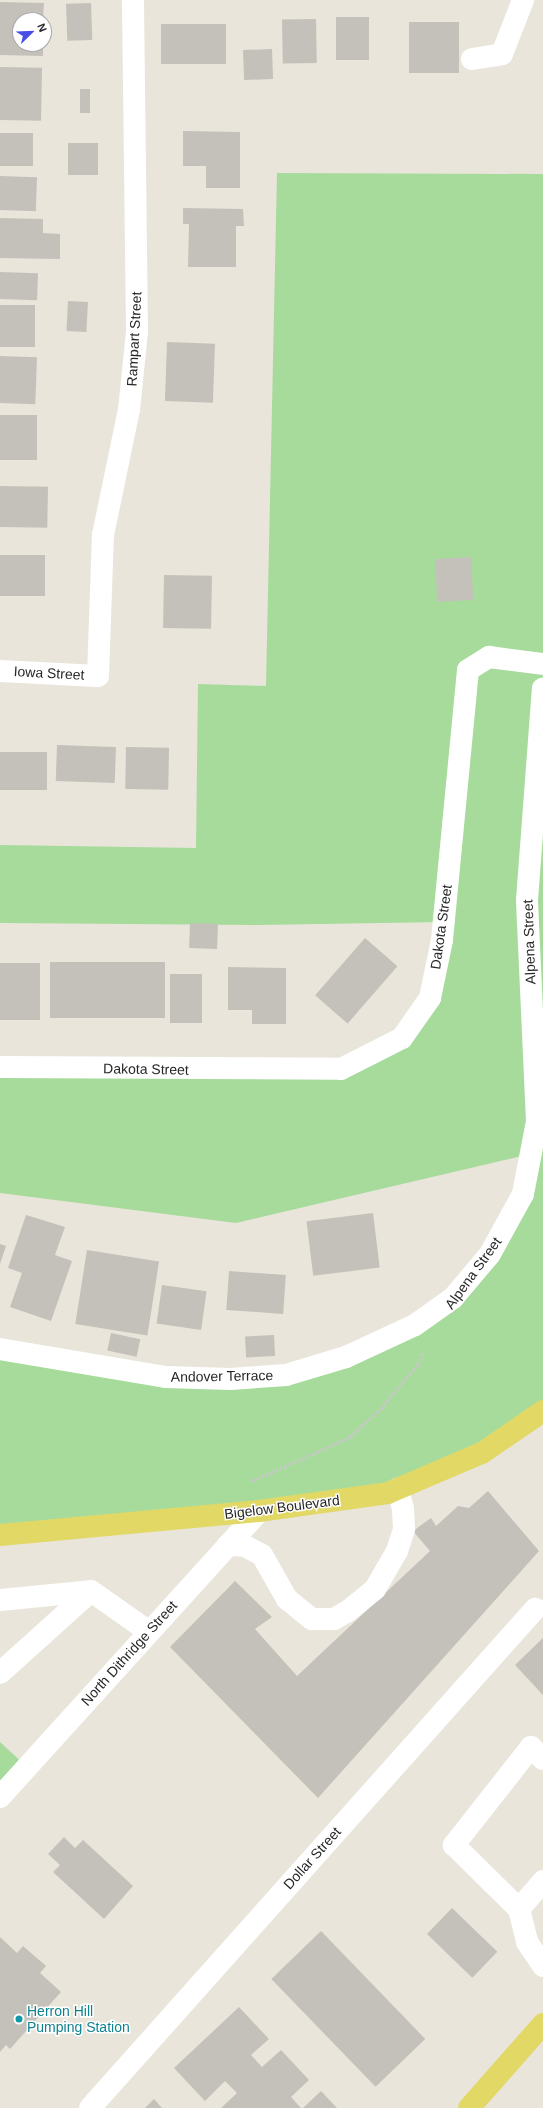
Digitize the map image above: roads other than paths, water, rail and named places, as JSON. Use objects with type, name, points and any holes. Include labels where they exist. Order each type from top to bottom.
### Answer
[{"type":"main road","name":"Bigelow Boulevard","points":[[0,1535],[259,1511],[388,1493],[482,1453],[543,1411]]},
{"type":"main road","points":[[469,2108],[543,2024]]},
{"type":"street","name":"Rampart Street","points":[[98,676],[102,535],[129,410],[137,331],[133,0]]},
{"type":"street","points":[[472,59],[502,54],[523,0]]},
{"type":"street","name":"Dakota Street","points":[[0,1067],[342,1069],[402,1038],[430,998],[442,940],[468,670],[489,657],[543,664]]},
{"type":"street","name":"Iowa Street","points":[[0,671],[98,676]]},
{"type":"street","name":"Alpena Street","points":[[453,1298],[490,1254],[523,1194],[537,1121],[527,900],[543,689]]},
{"type":"street","name":"Andover Terrace","points":[[0,1349],[166,1377],[230,1379],[286,1375],[346,1357],[415,1325],[453,1298]]},
{"type":"street","points":[[228,1545],[245,1546],[262,1555],[287,1599],[312,1619],[334,1619],[348,1612],[375,1589],[394,1558],[404,1529],[403,1509],[398,1489]]},
{"type":"street","name":"North Dithridge Street","points":[[0,1797],[148,1631],[259,1511]]},
{"type":"street","points":[[0,1600],[91,1591],[148,1631]]},
{"type":"street","points":[[0,1673],[91,1591]]},
{"type":"street","name":"Dollar Street","points":[[90,2108],[535,1609]]},
{"type":"street","points":[[543,1759],[531,1747],[454,1845],[519,1909],[527,1942],[543,1966]]},
{"type":"street","points":[[519,1909],[543,1881]]},
{"type":"place","name":"Herron Hill Pumping Station","points":[[19,2019]]}]
